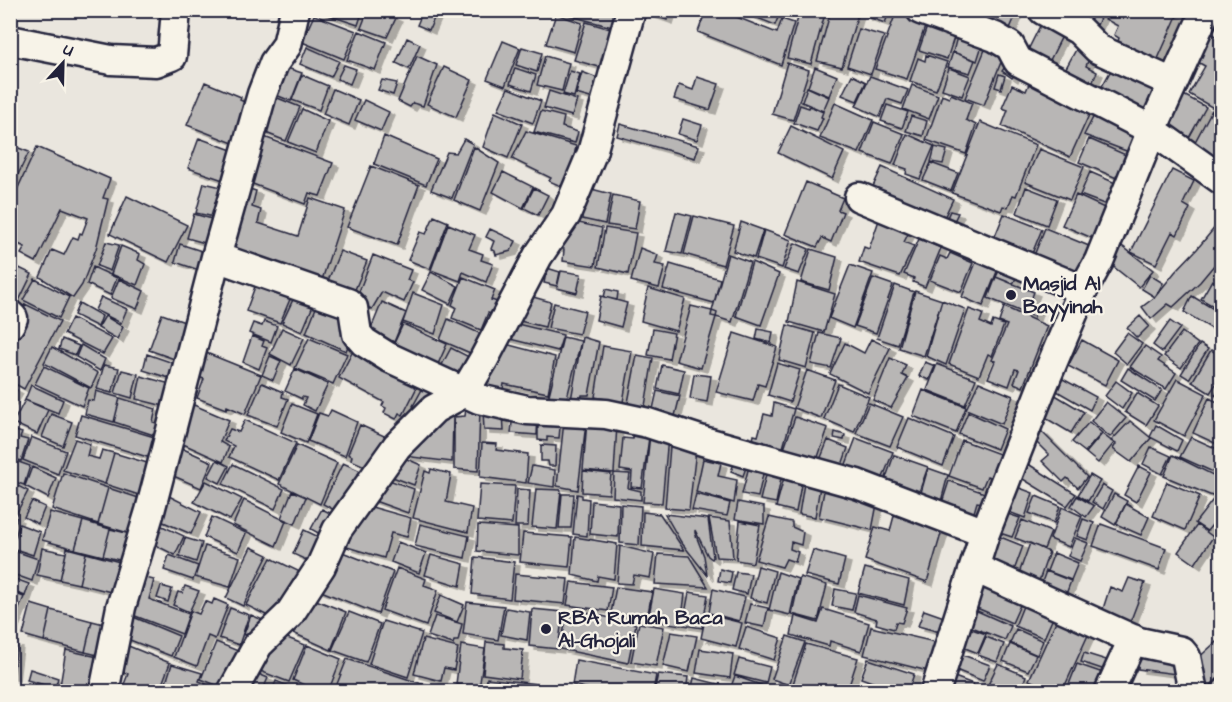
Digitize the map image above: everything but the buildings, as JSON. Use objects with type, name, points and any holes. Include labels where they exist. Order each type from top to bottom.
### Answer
[{"type":"street","points":[[10,40],[111,60],[156,62],[172,56],[176,10]]},
{"type":"street","points":[[104,692],[121,607],[159,478],[216,256],[262,94],[274,63],[287,45],[295,10]]},
{"type":"street","points":[[232,692],[258,645],[289,615],[321,566],[337,530],[397,446],[434,409],[464,393],[484,359],[538,256],[566,215],[592,153],[631,10]]},
{"type":"street","points":[[921,10],[995,37],[1010,46],[1018,61],[1152,130],[1221,180]]},
{"type":"street","points":[[1043,10],[1079,30],[1098,49],[1173,83]]},
{"type":"street","points":[[935,692],[985,533],[1041,390],[1083,290],[1099,261],[1152,130],[1206,10]]},
{"type":"street","points":[[859,197],[1083,290]]},
{"type":"street","points":[[216,256],[348,303],[353,308],[357,334],[364,342],[388,357],[479,399],[527,410],[606,414],[648,423],[856,484],[985,533]]},
{"type":"street","points":[[10,315],[13,318],[10,324]]},
{"type":"street","points":[[975,568],[1134,639],[1181,651],[1186,657],[1193,692]]},
{"type":"street","points":[[1108,692],[1134,639]]},
{"type":"place","name":"Masjid Al Bayyinah","points":[[1011,295]]},
{"type":"place","name":"RBA Rumah Baca Al-Ghojali","points":[[546,629]]}]
